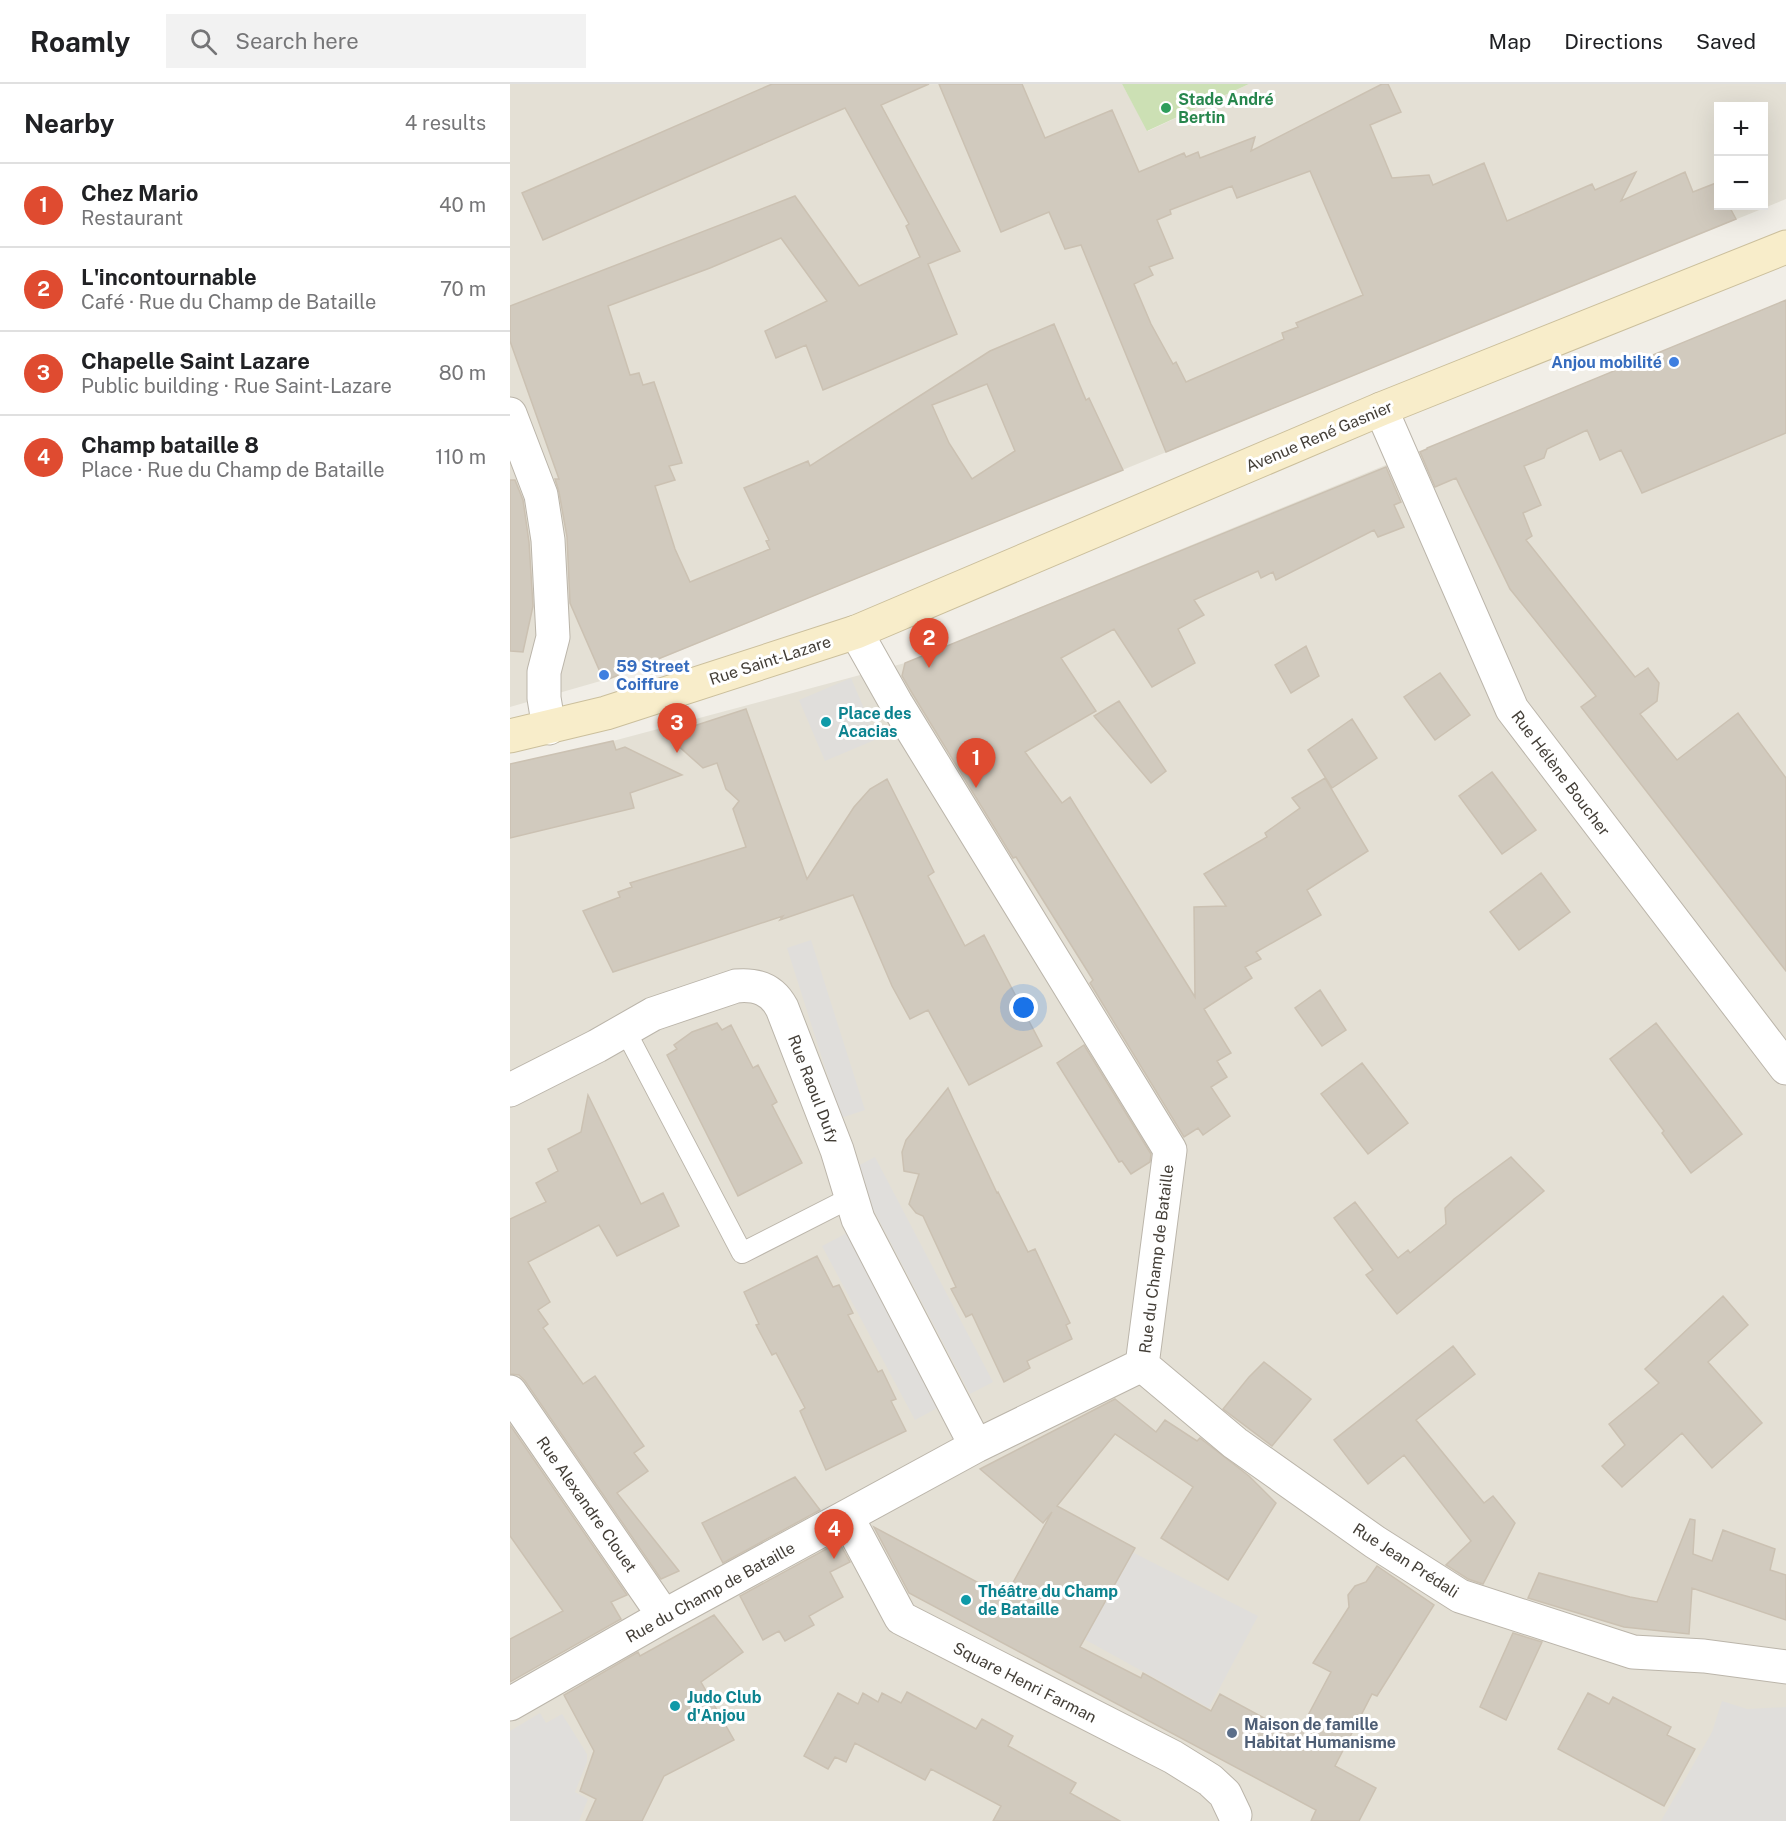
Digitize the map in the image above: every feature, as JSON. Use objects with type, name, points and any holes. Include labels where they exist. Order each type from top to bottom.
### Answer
[{"type":"main road","name":"Avenue René Gasnier","points":[[856,632],[1381,409],[1786,247]]},
{"type":"main road","name":"Rue Saint-Lazare","points":[[510,736],[606,712],[856,632]]},
{"type":"street","name":"Rue Hélène Boucher","points":[[1381,409],[1512,709],[1786,1068]]},
{"type":"street","points":[[510,414],[541,495],[548,540],[553,637],[544,672],[544,698],[549,728]]},
{"type":"street","name":"Rue du Champ de Bataille","points":[[510,1704],[664,1616],[976,1446],[1142,1365],[1170,1150],[896,703],[856,632]]},
{"type":"street","name":"Rue Raoul Dufy","points":[[510,1090],[652,1014],[736,986],[761,987],[771,992],[782,1008],[837,1150],[858,1219],[976,1446]]},
{"type":"street","name":"Rue Jean Prédali","points":[[1142,1365],[1235,1443],[1374,1542],[1460,1596],[1634,1652],[1704,1656],[1786,1667]]},
{"type":"street","name":"Rue Alexandre Clouet","points":[[510,1392],[664,1616]]},
{"type":"street","name":"Square Henri Farman","points":[[847,1517],[901,1618],[1173,1757],[1218,1787],[1225,1794],[1235,1815]]},
{"type":"lane","points":[[625,1030],[742,1253],[852,1197]]},
{"type":"shaded area","points":[[510,84],[1122,84],[1148,131],[1249,84],[1786,84],[1786,199],[1768,206],[1768,102],[1714,102],[1714,210],[1759,210],[618,676],[510,707]]},
{"type":"shaded area","points":[[1786,300],[1786,1821],[510,1821],[510,764],[613,741],[905,663]]},
{"type":"shaded area","points":[[851,678],[877,739],[825,761],[799,700]]},
{"type":"shaded area","points":[[811,940],[865,1110],[841,1118],[787,948]]},
{"type":"shaded area","points":[[875,1157],[993,1382],[970,1394],[852,1169]]},
{"type":"shaded area","points":[[849,1232],[941,1406],[915,1420],[822,1246]]},
{"type":"shaded area","points":[[1132,1552],[1258,1616],[1209,1708],[1084,1639]]},
{"type":"shaded area","points":[[1722,1701],[1747,1709],[1786,1707],[1786,1821],[1661,1821],[1712,1732]]},
{"type":"shaded area","points":[[540,1713],[546,1723],[562,1714],[587,1754],[587,1762],[575,1792],[588,1799],[579,1821],[510,1821],[510,1731]]},
{"type":"green space","name":"Stade André Bertin","points":[[1122,84],[1249,84],[1147,131]]},
{"type":"building","points":[[772,84],[929,84],[881,105],[960,251],[928,264],[957,334],[823,390],[806,345],[776,358],[765,331],[827,301],[781,238],[710,268],[608,306],[630,375],[639,373],[643,385],[654,382],[682,463],[669,466],[675,480],[655,486],[675,549],[690,582],[770,549],[766,541],[769,540],[744,488],[808,461],[810,466],[990,351],[1054,324],[1086,400],[1089,398],[1123,470],[604,681],[570,603],[567,537],[555,479],[559,479],[510,341],[510,306],[795,196],[859,286],[920,257],[906,226],[909,224],[845,108],[543,240],[522,193]],"holes":[[[987,384],[1015,451],[972,479],[949,443],[932,405]]]},
{"type":"building","points":[[939,84],[1022,84],[1045,138],[1112,110],[1139,172],[1184,153],[1186,157],[1198,152],[1200,158],[1255,137],[1251,151],[1382,84],[1388,84],[1401,112],[1370,125],[1392,178],[1429,175],[1433,185],[1484,163],[1507,221],[1592,184],[1595,190],[1636,172],[1621,201],[1685,172],[1693,192],[1714,184],[1714,210],[1731,210],[1736,219],[1166,452],[1081,245],[1065,249],[1049,212],[1001,232]],"holes":[[[1310,171],[1363,295],[1296,323],[1298,327],[1282,333],[1284,339],[1186,382],[1176,362],[1173,364],[1151,324],[1134,284],[1153,275],[1149,267],[1173,258],[1157,220],[1171,214],[1170,210],[1232,186],[1237,198]]]},
{"type":"building","points":[[1786,300],[1786,433],[1642,493],[1621,450],[1600,460],[1587,430],[1547,449],[1544,458],[1524,466],[1541,505],[1523,513],[1532,536],[1526,540],[1635,677],[1648,668],[1659,683],[1657,701],[1640,714],[1677,760],[1738,713],[1786,778],[1786,971],[1581,707],[1596,696],[1510,589],[1456,478],[1435,487],[1420,452]]},
{"type":"building","points":[[1386,467],[1401,502],[1394,505],[1404,527],[1378,537],[1374,530],[1276,580],[1273,572],[1261,578],[1258,571],[1194,600],[1204,615],[1178,629],[1195,663],[1152,687],[1114,629],[1061,658],[1096,711],[1025,752],[1062,803],[1070,797],[1195,997],[1194,907],[1226,906],[1204,874],[1267,837],[1265,833],[1300,808],[1292,798],[1325,778],[1368,851],[1307,890],[1321,915],[1256,952],[1261,959],[1245,967],[1252,978],[1204,1009],[1231,1053],[1217,1061],[1227,1077],[1211,1087],[1230,1116],[1203,1135],[1198,1128],[1184,1137],[1090,983],[1093,980],[1016,857],[1013,858],[912,693],[902,676],[905,663]]},
{"type":"building","points":[[510,480],[515,480],[523,500],[529,542],[533,606],[523,652],[510,651]]},
{"type":"building","points":[[1306,646],[1319,676],[1291,693],[1275,665]]},
{"type":"building","points":[[1440,673],[1470,715],[1435,740],[1404,697]]},
{"type":"building","points":[[1119,701],[1166,771],[1151,783],[1094,716]]},
{"type":"building","points":[[746,709],[807,879],[854,807],[870,789],[887,779],[934,872],[928,876],[965,946],[984,935],[1042,1046],[969,1085],[928,1010],[910,1019],[892,986],[853,895],[613,972],[583,911],[620,897],[618,892],[632,887],[630,883],[746,847],[733,809],[739,801],[726,789],[717,763],[703,768],[666,735]]},
{"type":"building","points":[[1352,719],[1377,758],[1332,788],[1308,750]]},
{"type":"building","points":[[613,741],[616,750],[625,747],[682,775],[630,793],[634,808],[510,838],[510,764]]},
{"type":"building","points":[[1492,772],[1536,830],[1502,854],[1459,796]]},
{"type":"building","points":[[1541,873],[1570,912],[1519,950],[1490,912]]},
{"type":"building","points":[[1320,990],[1346,1030],[1322,1046],[1295,1008]]},
{"type":"building","points":[[717,1023],[722,1030],[731,1025],[753,1068],[758,1065],[777,1102],[772,1105],[802,1163],[738,1196],[667,1055],[677,1049],[674,1045],[692,1032]]},
{"type":"building","points":[[1656,1023],[1742,1134],[1691,1173],[1662,1133],[1664,1131],[1610,1059]]},
{"type":"building","points":[[1084,1045],[1151,1154],[1150,1162],[1131,1174],[1122,1161],[1119,1162],[1057,1063]]},
{"type":"building","points":[[1362,1063],[1408,1123],[1368,1154],[1321,1094]]},
{"type":"building","points":[[948,1088],[997,1193],[1028,1252],[1035,1249],[1070,1323],[1066,1325],[1072,1339],[1027,1361],[1030,1368],[1004,1382],[972,1314],[966,1317],[951,1289],[956,1287],[923,1216],[916,1213],[909,1204],[919,1174],[904,1171],[902,1152],[906,1140]]},
{"type":"building","points":[[588,1095],[641,1204],[663,1193],[679,1226],[617,1256],[599,1225],[528,1262],[550,1302],[538,1310],[548,1324],[543,1328],[583,1384],[595,1376],[644,1446],[634,1453],[648,1471],[617,1493],[679,1571],[661,1579],[525,1381],[519,1375],[510,1374],[510,1219],[546,1202],[536,1183],[558,1171],[548,1149],[581,1132]]},
{"type":"building","points":[[1511,1157],[1544,1191],[1397,1314],[1366,1275],[1373,1270],[1334,1218],[1355,1202],[1398,1258],[1408,1250],[1410,1253],[1446,1224],[1445,1208],[1454,1199]]},
{"type":"building","points":[[817,1256],[833,1287],[839,1285],[853,1313],[848,1315],[878,1372],[882,1370],[896,1399],[891,1401],[906,1431],[826,1470],[800,1411],[805,1408],[776,1353],[772,1355],[756,1325],[759,1324],[744,1292]]},
{"type":"building","points":[[1723,1296],[1748,1325],[1708,1362],[1762,1423],[1712,1468],[1682,1433],[1622,1487],[1602,1466],[1625,1445],[1609,1424],[1659,1383],[1645,1369]]},
{"type":"building","points":[[1453,1346],[1475,1374],[1416,1420],[1484,1503],[1493,1496],[1515,1523],[1483,1584],[1468,1579],[1446,1565],[1471,1541],[1404,1455],[1368,1484],[1334,1440]]},
{"type":"building","points":[[1264,1362],[1311,1399],[1272,1446],[1223,1409]]},
{"type":"building","points":[[1115,1399],[1156,1432],[1165,1420],[1197,1441],[1200,1438],[1249,1476],[1276,1503],[1228,1580],[1161,1538],[1193,1487],[1115,1434],[1057,1506],[1135,1548],[1080,1647],[1141,1678],[1143,1673],[1211,1711],[1220,1694],[1297,1736],[1331,1672],[1313,1663],[1349,1607],[1348,1595],[1355,1586],[1366,1582],[1377,1566],[1434,1605],[1377,1696],[1372,1694],[1335,1766],[1376,1788],[1359,1821],[1311,1821],[1316,1810],[909,1593],[874,1527],[1005,1597],[1052,1512],[1043,1523],[980,1469]]},
{"type":"building","points":[[510,1425],[627,1595],[611,1602],[621,1619],[510,1682],[510,1639],[563,1611],[510,1536]]},
{"type":"building","points":[[795,1477],[820,1510],[723,1563],[702,1523]]},
{"type":"building","points":[[1690,1519],[1695,1520],[1693,1554],[1712,1561],[1723,1530],[1775,1549],[1770,1570],[1786,1575],[1786,1620],[1692,1588],[1689,1634],[1624,1627],[1528,1598],[1539,1573],[1657,1602]]},
{"type":"building","points":[[839,1542],[850,1562],[830,1572],[843,1597],[809,1616],[814,1625],[785,1641],[779,1631],[763,1640],[740,1596]]},
{"type":"building","points":[[714,1615],[743,1652],[701,1682],[734,1740],[664,1776],[642,1821],[586,1821],[596,1799],[580,1791],[594,1751],[564,1695],[638,1652],[640,1656]]},
{"type":"building","points":[[1513,1633],[1542,1642],[1506,1720],[1480,1707]]},
{"type":"building","points":[[907,1692],[976,1729],[982,1719],[1013,1736],[1008,1746],[1076,1783],[1070,1793],[1120,1821],[993,1821],[1001,1806],[931,1769],[925,1780],[855,1743],[846,1762],[835,1757],[828,1769],[804,1756],[838,1693],[858,1704],[863,1693],[878,1702],[882,1693],[901,1703]]},
{"type":"building","points":[[1588,1693],[1609,1704],[1613,1697],[1671,1727],[1667,1735],[1695,1749],[1664,1806],[1558,1749]]},
{"type":"place","name":"Stade André Bertin","points":[[1166,108]]},
{"type":"place","name":"Anjou mobilité","points":[[1674,362]]},
{"type":"place","name":"L'incontournable","points":[[929,668]]},
{"type":"place","name":"59 Street Coiffure","points":[[604,675]]},
{"type":"place","name":"Place des Acacias","points":[[826,722]]},
{"type":"place","name":"Chapelle Saint Lazare","points":[[677,753]]},
{"type":"place","name":"Chez Mario","points":[[976,788]]},
{"type":"place","name":"Champ bataille 8","points":[[834,1559]]},
{"type":"place","name":"Théâtre du Champ de Bataille","points":[[966,1600]]},
{"type":"place","name":"Judo Club d'Anjou","points":[[675,1706]]},
{"type":"place","name":"Maison de famille Habitat Humanisme","points":[[1232,1733]]}]
